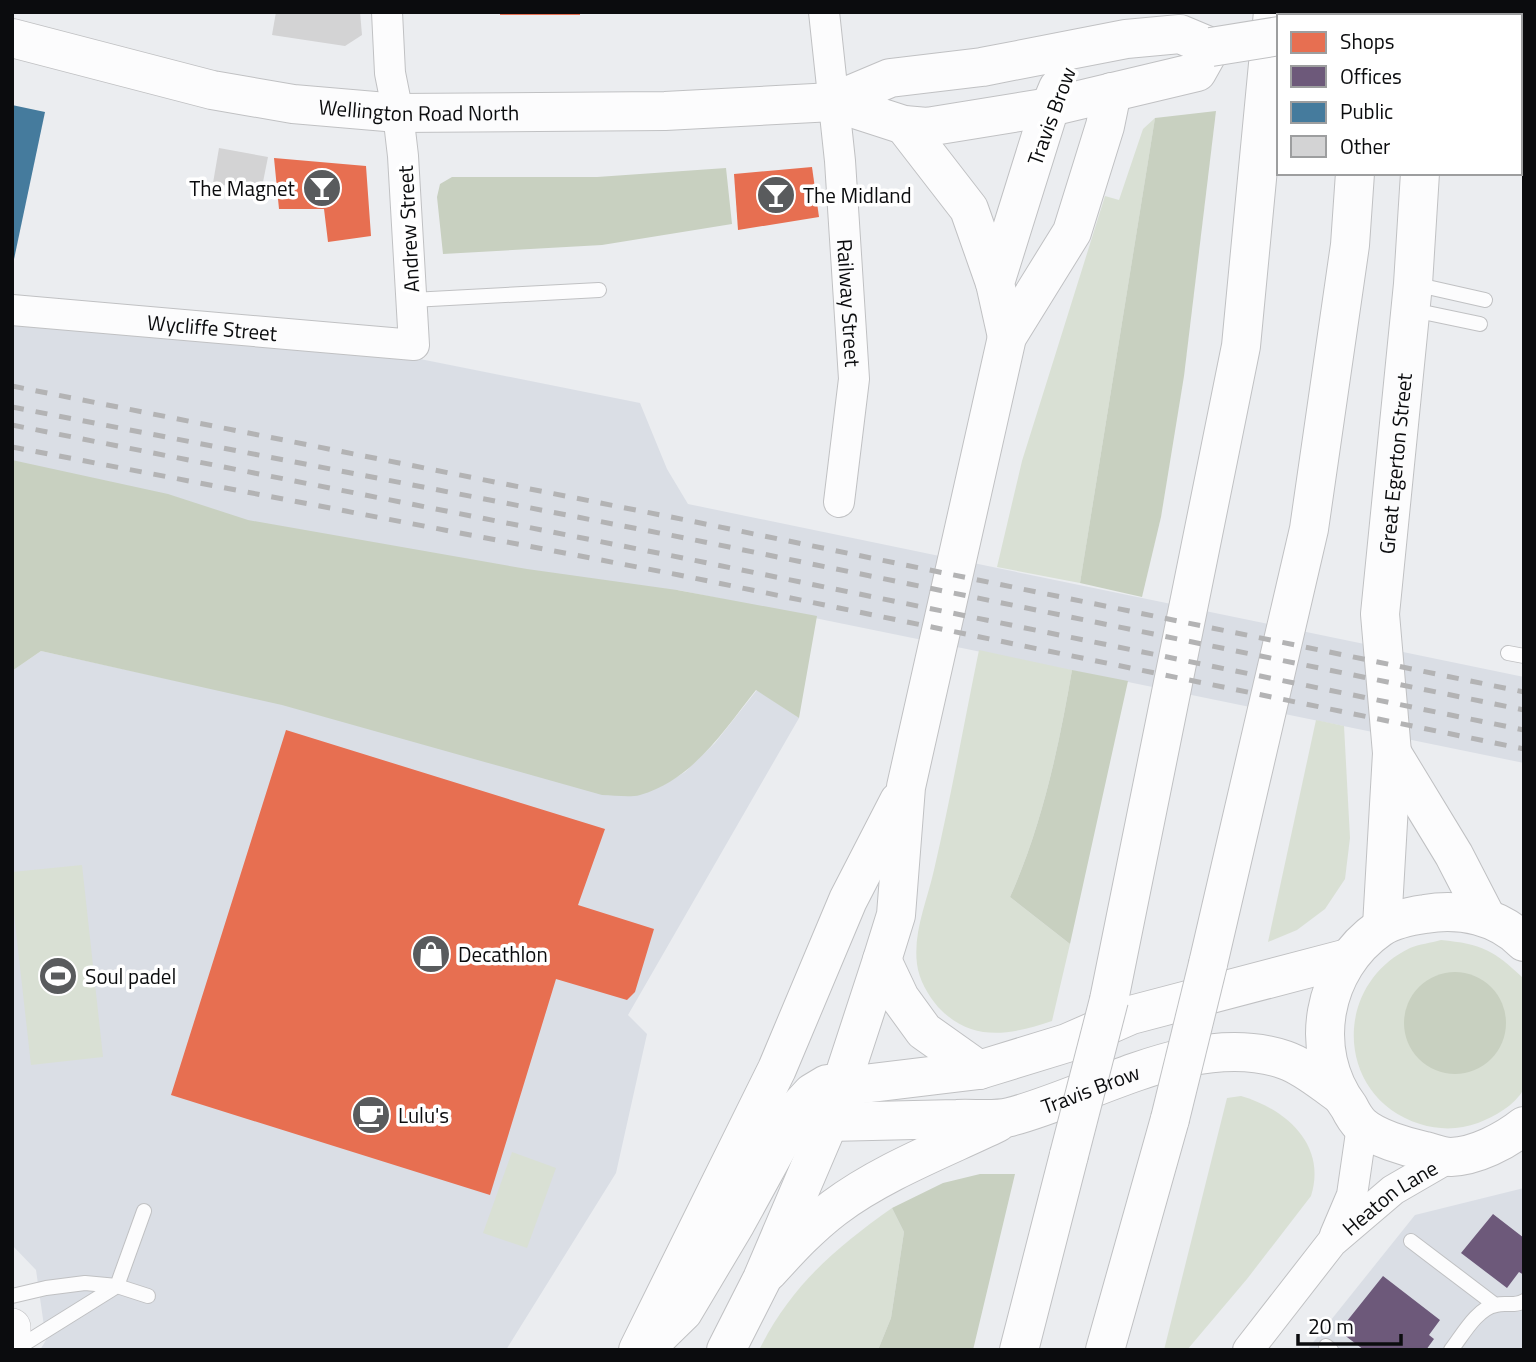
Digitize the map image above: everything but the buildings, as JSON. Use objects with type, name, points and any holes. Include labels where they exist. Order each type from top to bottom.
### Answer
[{"type":"main road","points":[[1019,1350],[1110,1000],[1241,346],[1273,12]]},
{"type":"main road","name":"Wellington Road North","points":[[12,38],[212,90],[293,104],[398,113],[665,111],[833,102],[890,78],[982,68],[1126,39],[1180,34],[1212,47],[1197,72],[1050,107],[927,127],[904,125],[833,102]]},
{"type":"main road","points":[[1212,47],[1277,36]]},
{"type":"main road","name":"Travis Brow","points":[[726,1350],[762,1279],[814,1114],[843,1083],[896,915],[906,787],[1007,337],[1072,232],[1105,126],[1112,92],[1077,48],[1050,107],[995,283],[1007,337]]},
{"type":"main road","points":[[904,125],[970,209],[995,283]]},
{"type":"main road","points":[[1105,1350],[1170,1119],[1309,528],[1350,245],[1355,175]]},
{"type":"main road","name":"Great Egerton Street","points":[[1382,926],[1392,752],[1380,614],[1412,297],[1420,175]]},
{"type":"main road","name":"Great Egerton Street","points":[[1392,752],[1454,855],[1511,929]]},
{"type":"main road","name":"Travis Brow","points":[[638,1350],[777,1069],[848,900],[906,787]]},
{"type":"main road","points":[[1511,929],[1440,911],[1416,915],[1382,926],[1348,958],[1332,990],[1324,1025],[1326,1060],[1339,1094],[1362,1126],[1402,1146],[1450,1157],[1471,1153],[1520,1132]]},
{"type":"main road","points":[[843,1083],[863,1084],[979,1070],[1067,1043],[1131,1015],[1348,958]]},
{"type":"main road","points":[[882,960],[900,998],[924,1031],[979,1070]]},
{"type":"main road","name":"Travis Brow","points":[[814,1114],[1008,1118],[1046,1107],[1141,1070],[1213,1053],[1260,1054],[1288,1061],[1339,1094]]},
{"type":"main road","points":[[644,1350],[683,1312],[736,1223],[814,1114],[777,1069]]},
{"type":"main road","points":[[762,1279],[801,1235],[835,1207],[880,1180],[1008,1118]]},
{"type":"street","name":"Andrew Street","points":[[387,12],[390,73],[404,156],[414,345]]},
{"type":"street","name":"Railway Street","points":[[824,12],[840,161],[855,379],[839,502]]},
{"type":"street","name":"Wycliffe Street","points":[[12,310],[414,345]]},
{"type":"street","name":"Heaton Lane","points":[[1332,1242],[1352,1195],[1362,1126]]},
{"type":"street","name":"Heaton Lane","points":[[1248,1350],[1332,1242],[1393,1190],[1450,1157]]},
{"type":"street","points":[[12,1327],[12,1342]]},
{"type":"lane","points":[[412,300],[599,290]]},
{"type":"lane","points":[[1412,297],[1485,300]]},
{"type":"lane","points":[[1412,297],[1480,324]]},
{"type":"lane","points":[[1508,653],[1524,656]]},
{"type":"lane","points":[[15,1350],[117,1286],[144,1211]]},
{"type":"lane","points":[[1411,1241],[1494,1304]]},
{"type":"lane","points":[[12,1296],[85,1283],[117,1286],[148,1296]]},
{"type":"lane","points":[[1451,1350],[1479,1314],[1494,1304],[1518,1304],[1524,1301]]},
{"type":"shaded area","points":[[1155,118],[1080,583],[997,567],[1022,461],[1105,196],[1119,200],[1143,129]]},
{"type":"shaded area","points":[[12,315],[375,350],[640,403],[667,469],[688,504],[1524,677],[1524,763],[678,590],[657,626],[12,468]]},
{"type":"shaded area","points":[[979,650],[1072,670],[1048,785],[1031,842],[1010,897],[1070,944],[1052,1021],[1021,1030],[992,1033],[964,1026],[938,1007],[920,976],[916,952]]},
{"type":"shaded area","points":[[41,651],[660,787],[685,772],[715,743],[757,690],[799,718],[628,1015],[647,1034],[616,1173],[506,1350],[40,1350],[46,1340],[36,1270],[12,1245],[12,671]]},
{"type":"shaded area","points":[[1316,720],[1344,726],[1350,838],[1345,879],[1325,909],[1297,930],[1268,942]]},
{"type":"shaded area","name":"Soul padel","points":[[82,865],[103,1057],[31,1065],[12,896],[12,872]]},
{"type":"shaded area","points":[[1441,940],[1487,950],[1524,979],[1524,1089],[1510,1105],[1497,1114],[1478,1123],[1456,1128],[1427,1126],[1392,1111],[1372,1091],[1359,1067],[1354,1040],[1356,1014],[1366,988],[1384,965],[1410,948]]},
{"type":"shaded area","points":[[1241,1096],[1273,1110],[1299,1132],[1308,1145],[1313,1161],[1311,1196],[1247,1279],[1187,1350],[1164,1350],[1227,1098]]},
{"type":"shaded area","points":[[512,1152],[556,1168],[527,1248],[483,1233]]},
{"type":"shaded area","points":[[1524,1188],[1524,1350],[1307,1350],[1415,1215]]},
{"type":"shaded area","points":[[892,1208],[904,1232],[891,1318],[878,1350],[759,1350],[785,1307],[816,1270],[851,1238]]},
{"type":"green space","points":[[1216,111],[1184,376],[1161,517],[1142,597],[1080,583],[1155,118]]},
{"type":"green space","points":[[726,168],[732,224],[602,245],[443,254],[437,197],[440,184],[452,177],[597,177]]},
{"type":"green space","points":[[12,460],[168,494],[248,520],[527,569],[677,590],[817,616],[799,718],[756,690],[706,752],[676,778],[640,795],[602,795],[282,705],[41,651],[12,671]]},
{"type":"green space","points":[[1072,670],[1128,681],[1070,944],[1010,897],[1031,842],[1048,785]]},
{"type":"green space","points":[[1455,972],[1474,976],[1491,987],[1502,1004],[1506,1023],[1502,1042],[1491,1059],[1474,1070],[1455,1074],[1436,1070],[1419,1059],[1408,1042],[1404,1023],[1408,1004],[1419,987],[1436,976]]},
{"type":"green space","points":[[980,1174],[1015,1174],[973,1350],[878,1350],[891,1318],[904,1232],[892,1208],[943,1183]]},
{"type":"railway","points":[[12,386],[686,520],[1524,692]]},
{"type":"railway","points":[[12,407],[685,538],[1524,710]]},
{"type":"railway","points":[[12,425],[683,558],[1524,730]]},
{"type":"railway","points":[[12,447],[679,575],[1524,749]]},
{"type":"place","name":"The Magnet","points":[[322,188]]},
{"type":"place","name":"The Midland","points":[[776,195]]},
{"type":"place","name":"Decathlon","points":[[431,954]]},
{"type":"place","name":"Soul padel","points":[[58,976]]},
{"type":"place","name":"Lulu's","points":[[371,1115]]}]
